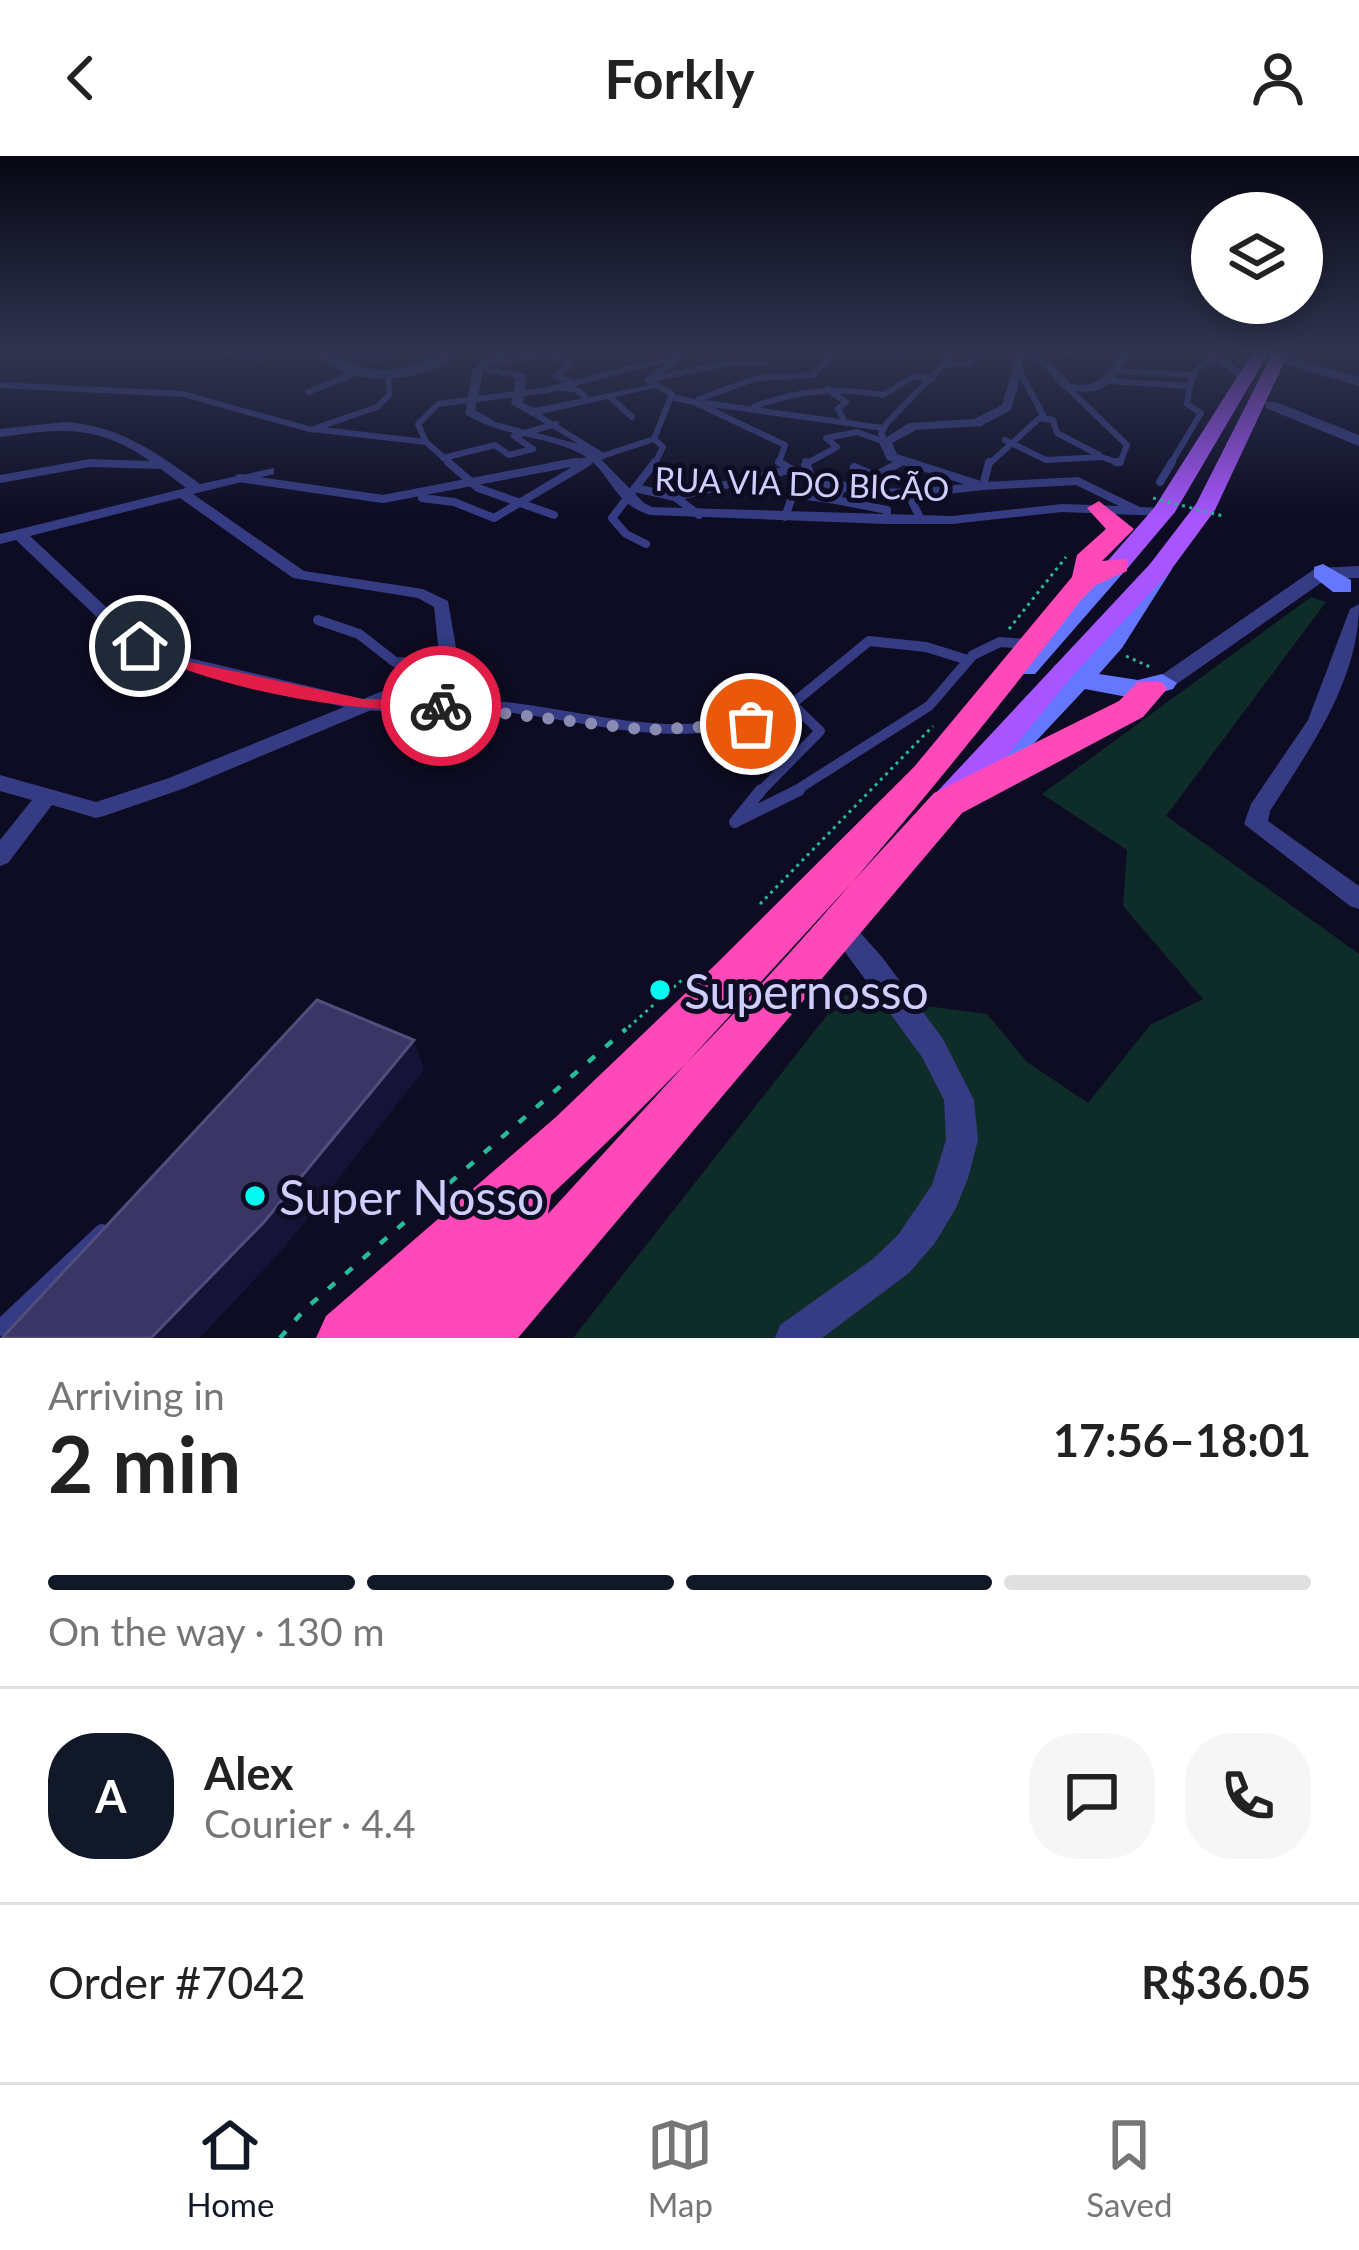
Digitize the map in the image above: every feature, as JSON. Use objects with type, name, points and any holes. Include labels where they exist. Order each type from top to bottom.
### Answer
[{"type":"highway","points":[[348,1338],[575,1136],[937,789],[1062,655],[1098,579],[1087,560],[1132,512]]},
{"type":"highway","points":[[477,1338],[839,926],[937,789],[1131,709],[1151,679]]},
{"type":"highway","points":[[419,1338],[575,1136]]},
{"type":"main road","points":[[1132,512],[1217,407]]},
{"type":"main road","points":[[937,789],[966,792],[1062,655],[1132,605],[1207,505],[1269,407]]},
{"type":"main road","points":[[1098,579],[1132,605]]},
{"type":"main road","points":[[1062,655],[1151,679]]},
{"type":"street","points":[[232,407],[313,429]]},
{"type":"street","name":"RUA VIA DO BICÃO","points":[[469,407],[492,425],[597,458],[632,495],[666,514],[921,520],[1132,512]]},
{"type":"street","points":[[523,407],[532,412],[555,407]]},
{"type":"street","points":[[1005,407],[977,423],[913,426],[884,435],[892,457],[983,486],[1063,479],[1132,512]]},
{"type":"street","points":[[1268,411],[1359,441]]},
{"type":"street","points":[[0,433],[105,429],[130,438],[299,575],[423,595],[442,604],[450,664],[424,682],[177,783],[96,809],[44,800],[0,783]]},
{"type":"street","points":[[0,479],[91,463],[165,466]]},
{"type":"street","points":[[10,537],[269,471]]},
{"type":"street","points":[[10,537],[131,640],[158,656],[363,705]]},
{"type":"street","points":[[1151,679],[1337,583]]},
{"type":"street","points":[[1359,609],[1318,720],[1259,809],[1256,824],[1359,899]]},
{"type":"street","points":[[0,857],[44,800]]},
{"type":"street","points":[[793,1338],[896,1262],[927,1225],[958,1167],[964,1116],[935,1055],[883,976],[839,926]]},
{"type":"lane","points":[[313,429],[374,407]]},
{"type":"lane","points":[[434,407],[418,424],[426,442],[468,482],[554,515]]},
{"type":"lane","points":[[621,407],[632,417]]},
{"type":"lane","points":[[654,439],[666,407]]},
{"type":"lane","points":[[706,407],[721,419],[785,445],[779,462],[788,470],[843,485],[908,493],[983,486],[984,470],[1005,440],[1040,418],[1053,420],[1057,433],[1081,448],[1120,463]]},
{"type":"lane","points":[[771,407],[794,416],[843,418]]},
{"type":"lane","points":[[840,407],[850,424],[884,435]]},
{"type":"lane","points":[[884,435],[908,407]]},
{"type":"lane","points":[[1035,407],[1040,418]]},
{"type":"lane","points":[[1088,407],[1127,445],[1120,463]]},
{"type":"lane","points":[[1160,482],[1201,412],[1193,407]]},
{"type":"lane","points":[[532,412],[556,424],[597,458]]},
{"type":"lane","points":[[443,458],[495,446],[509,455],[532,449],[514,436],[556,424]]},
{"type":"lane","points":[[313,429],[426,442]]},
{"type":"lane","points":[[812,479],[802,464],[837,447],[826,438],[857,432],[884,435]]},
{"type":"lane","points":[[383,499],[597,458],[654,439]]},
{"type":"lane","points":[[646,544],[626,534],[612,518],[663,447],[654,439]]},
{"type":"lane","points":[[1005,440],[1046,460],[1101,457],[1120,463]]},
{"type":"lane","points":[[239,478],[383,499],[432,498],[494,518],[597,458]]},
{"type":"lane","points":[[854,467],[875,476],[904,460]]},
{"type":"lane","points":[[632,495],[675,497],[693,486],[752,480],[788,470]]},
{"type":"lane","points":[[836,500],[843,485]]},
{"type":"lane","points":[[908,493],[921,520]]},
{"type":"lane","points":[[785,517],[794,494],[887,510],[887,520]]},
{"type":"lane","points":[[675,497],[699,515]]},
{"type":"lane","points":[[318,620],[359,634],[395,662],[450,664]]},
{"type":"lane","points":[[363,705],[403,710],[458,704],[648,730],[751,724],[792,704],[868,640],[926,647],[968,660],[1062,655]]},
{"type":"lane","points":[[792,704],[820,731],[784,762],[735,822],[823,778],[929,706],[968,660]]},
{"type":"lane","points":[[0,1328],[117,1218]]},
{"type":"path","points":[[1151,679],[1062,655],[1070,550],[1132,512],[1223,516]]},
{"type":"path","points":[[752,912],[933,725]]},
{"type":"path","points":[[280,1338],[304,1310],[689,974]]},
{"type":"green space","points":[[1311,597],[1326,602],[1166,816],[1359,954],[1359,1338],[573,1338],[843,995],[987,1014],[1027,1062],[1088,1103],[1150,1025],[1203,999],[1123,906],[1127,850],[1042,794]]},
{"type":"building","points":[[317,1000],[414,1040],[264,1222],[151,1338],[2,1338]]},
{"type":"way so far","points":[[441,706],[458,704],[554,721],[648,730],[682,724],[751,724]]},
{"type":"place","name":"Supernosso","points":[[660,990]]},
{"type":"place","name":"Super Nosso","points":[[255,1196]]},
{"type":"route","points":[[140,646],[185,666],[363,705],[403,710],[441,706]]}]
